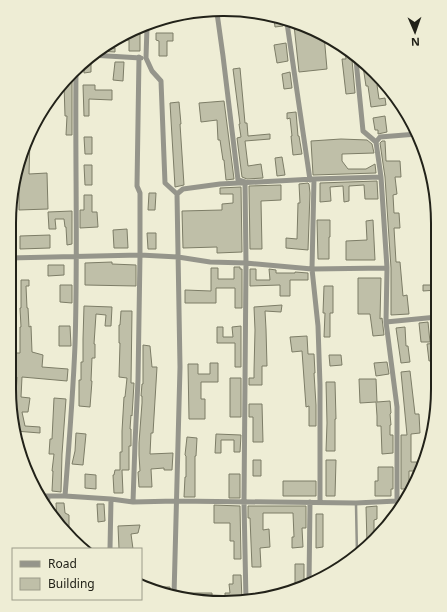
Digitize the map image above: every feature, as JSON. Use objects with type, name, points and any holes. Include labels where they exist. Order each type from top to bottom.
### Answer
[{"type":"street","points":[[217,16],[238,180],[245,182]]},
{"type":"street","points":[[288,26],[312,179],[312,269],[318,326],[320,393],[320,502]]},
{"type":"street","points":[[147,31],[146,58],[152,71],[161,81],[165,183],[177,194],[180,367],[174,590]]},
{"type":"street","points":[[102,56],[146,58]]},
{"type":"street","points":[[133,502],[138,380],[140,255],[140,193],[136,186],[139,58]]},
{"type":"street","points":[[48,496],[111,499],[133,502],[356,503],[397,501],[397,407],[386,322],[387,268],[381,177],[376,142],[363,131],[356,64]]},
{"type":"street","points":[[65,496],[75,344],[76,78]]},
{"type":"street","points":[[376,142],[380,137],[411,134]]},
{"type":"street","points":[[177,194],[183,189],[245,182],[381,177]]},
{"type":"street","points":[[245,182],[246,263],[244,502],[246,595]]},
{"type":"street","points":[[16,258],[140,255],[210,262],[246,263],[312,269],[387,268]]},
{"type":"street","points":[[386,322],[431,318]]},
{"type":"street","points":[[110,548],[111,499]]},
{"type":"street","points":[[309,577],[310,502]]},
{"type":"lane","points":[[356,503],[357,548]]},
{"type":"building","points":[[274,22],[283,25],[283,26],[275,27]]},
{"type":"building","points":[[294,29],[325,43],[327,69],[299,72]]},
{"type":"building","points":[[156,33],[173,33],[173,41],[167,41],[167,56],[159,56],[159,41],[156,40]]},
{"type":"building","points":[[140,34],[140,51],[129,51],[129,40],[127,40]]},
{"type":"building","points":[[286,43],[288,61],[277,63],[274,45]]},
{"type":"building","points":[[115,48],[115,52],[107,52]]},
{"type":"building","points":[[346,56],[352,61],[355,93],[346,94],[342,59],[346,59]]},
{"type":"building","points":[[115,62],[124,62],[123,81],[113,80]]},
{"type":"building","points":[[91,64],[91,72],[84,73],[84,70]]},
{"type":"building","points":[[240,68],[245,123],[247,123],[248,136],[270,134],[270,139],[245,141],[248,166],[261,164],[263,178],[247,179],[242,177],[237,138],[241,137],[240,124],[233,69]]},
{"type":"building","points":[[364,71],[378,85],[379,99],[385,98],[386,105],[371,107],[368,86],[366,86]]},
{"type":"building","points":[[290,72],[292,88],[284,89],[282,74]]},
{"type":"building","points":[[72,82],[72,135],[66,135],[67,116],[65,116],[64,90]]},
{"type":"building","points":[[83,85],[95,85],[95,90],[112,90],[112,100],[89,99],[89,116],[84,116]]},
{"type":"building","points":[[224,101],[234,179],[226,180],[220,140],[218,140],[217,120],[201,122],[199,103]]},
{"type":"building","points":[[179,102],[184,185],[175,187],[170,103]]},
{"type":"building","points":[[296,112],[298,136],[302,154],[293,155],[290,118],[287,119],[287,113]]},
{"type":"building","points":[[385,116],[387,132],[378,134],[378,130],[375,130],[373,118]]},
{"type":"building","points":[[84,137],[92,137],[92,154],[85,154]]},
{"type":"building","points":[[341,139],[367,140],[372,144],[374,153],[342,154],[342,161],[348,169],[366,169],[375,164],[376,173],[313,175],[311,141]]},
{"type":"building","points":[[385,141],[386,161],[400,161],[401,177],[395,177],[397,194],[393,195],[394,213],[399,213],[400,228],[394,228],[396,262],[400,262],[403,296],[407,295],[409,314],[391,315],[391,268],[385,177],[380,143]]},
{"type":"building","points":[[30,150],[29,174],[47,173],[48,209],[19,210],[20,183]]},
{"type":"building","points":[[282,157],[285,175],[277,176],[275,158]]},
{"type":"building","points":[[84,165],[92,165],[92,185],[85,185]]},
{"type":"building","points":[[377,181],[378,199],[365,199],[364,185],[349,186],[349,201],[344,202],[343,186],[330,187],[331,201],[320,202],[320,183]]},
{"type":"building","points":[[308,183],[310,193],[308,250],[286,248],[286,238],[297,239],[298,203],[300,203],[299,184]]},
{"type":"building","points":[[281,185],[281,200],[261,201],[262,249],[250,249],[249,186]]},
{"type":"building","points":[[241,187],[242,252],[217,253],[217,247],[183,248],[182,211],[222,210],[222,204],[233,203],[233,194],[220,194],[220,188]]},
{"type":"building","points":[[149,193],[156,193],[155,210],[148,210]]},
{"type":"building","points":[[84,195],[92,195],[92,212],[97,212],[98,227],[80,228],[80,210],[84,210]]},
{"type":"building","points":[[72,211],[72,244],[67,245],[64,219],[55,219],[56,229],[49,229],[48,212]]},
{"type":"building","points":[[317,220],[330,220],[329,259],[318,259]]},
{"type":"building","points":[[373,220],[375,260],[346,260],[346,241],[367,240],[366,221]]},
{"type":"building","points":[[127,229],[128,248],[114,248],[113,230]]},
{"type":"building","points":[[147,233],[156,233],[156,249],[148,249]]},
{"type":"building","points":[[50,235],[50,248],[20,249],[20,236]]},
{"type":"building","points":[[112,262],[112,264],[136,265],[136,286],[85,285],[85,263]]},
{"type":"building","points":[[48,265],[64,265],[64,275],[48,276]]},
{"type":"building","points":[[234,267],[240,267],[240,269],[242,269],[242,308],[235,308],[235,288],[216,288],[216,303],[185,303],[185,290],[211,291],[211,268],[218,268],[218,279],[234,279]]},
{"type":"building","points":[[250,269],[256,269],[256,280],[270,280],[269,269],[276,270],[276,273],[308,273],[308,280],[290,280],[290,296],[280,296],[280,285],[250,286]]},
{"type":"building","points":[[358,278],[381,278],[380,319],[382,318],[384,335],[373,336],[370,314],[358,314]]},
{"type":"building","points":[[21,280],[29,280],[29,286],[26,286],[29,327],[31,326],[32,352],[43,355],[42,367],[68,369],[67,381],[22,377],[21,397],[30,398],[28,412],[22,412],[25,426],[40,427],[40,433],[21,431],[18,416],[16,402],[16,353],[20,353]]},
{"type":"building","points":[[60,285],[72,285],[72,303],[60,302]]},
{"type":"building","points":[[423,285],[431,285],[431,290],[423,291]]},
{"type":"building","points":[[324,286],[333,286],[333,313],[330,313],[330,337],[324,337]]},
{"type":"building","points":[[282,305],[281,312],[265,311],[267,366],[262,366],[262,385],[249,385],[249,378],[254,378],[254,307]]},
{"type":"building","points":[[84,306],[112,307],[111,326],[105,326],[106,315],[96,314],[94,344],[95,358],[92,358],[90,407],[79,406],[79,380],[81,380],[81,362],[83,362]]},
{"type":"building","points":[[121,311],[132,311],[131,383],[134,383],[130,429],[131,446],[129,446],[129,470],[122,470],[123,493],[114,493],[113,475],[115,470],[120,470],[124,397],[127,378],[119,377],[119,325]]},
{"type":"building","points":[[428,322],[430,342],[421,342],[419,323]]},
{"type":"building","points":[[59,326],[70,326],[71,346],[59,346]]},
{"type":"building","points":[[241,326],[241,367],[235,367],[235,343],[217,343],[217,327],[223,327],[223,337],[233,337],[232,327]]},
{"type":"building","points":[[405,327],[406,346],[408,346],[410,362],[401,363],[396,328]]},
{"type":"building","points":[[307,336],[308,354],[314,354],[316,426],[309,426],[309,406],[306,407],[302,351],[292,352],[290,337]]},
{"type":"building","points":[[427,344],[431,344],[431,361],[429,361]]},
{"type":"building","points":[[143,345],[150,346],[152,367],[157,367],[153,433],[151,433],[150,454],[173,453],[172,470],[164,470],[164,468],[151,469],[152,487],[139,487],[138,472],[140,471],[139,443],[143,384]]},
{"type":"building","points":[[329,355],[341,355],[342,365],[330,366]]},
{"type":"building","points":[[387,362],[389,374],[376,376],[374,363]]},
{"type":"building","points":[[210,363],[218,363],[218,382],[201,382],[201,399],[205,399],[205,419],[189,419],[188,364],[198,364],[198,374],[210,374]]},
{"type":"building","points":[[410,371],[415,414],[419,414],[420,433],[411,434],[411,462],[417,463],[414,471],[409,471],[409,482],[405,489],[401,489],[401,435],[407,435],[401,372]]},
{"type":"building","points":[[230,378],[241,378],[241,417],[230,417]]},
{"type":"building","points":[[359,379],[376,379],[377,402],[390,401],[390,435],[393,435],[393,453],[382,454],[381,426],[377,426],[376,402],[360,403]]},
{"type":"building","points":[[326,382],[335,382],[335,451],[326,451]]},
{"type":"building","points":[[54,398],[66,399],[61,492],[52,491],[54,454],[49,454],[50,439],[52,439]]},
{"type":"building","points":[[249,404],[262,404],[263,442],[253,442],[253,417],[249,417]]},
{"type":"building","points":[[76,433],[86,434],[83,465],[72,464],[75,451]]},
{"type":"building","points":[[216,434],[241,435],[240,452],[234,452],[234,440],[221,440],[221,453],[215,453]]},
{"type":"building","points":[[187,437],[197,438],[195,456],[195,497],[184,497]]},
{"type":"building","points":[[253,460],[261,460],[261,476],[253,476]]},
{"type":"building","points":[[326,460],[336,460],[335,496],[326,496]]},
{"type":"building","points":[[378,467],[393,467],[393,489],[391,489],[391,496],[375,496],[375,481],[378,481]]},
{"type":"building","points":[[85,474],[96,475],[96,489],[85,488]]},
{"type":"building","points":[[229,474],[240,474],[240,498],[229,498]]},
{"type":"building","points":[[283,481],[316,481],[316,496],[283,496]]},
{"type":"building","points":[[56,503],[64,503],[65,513],[69,515],[69,527],[67,525],[56,512]]},
{"type":"building","points":[[97,504],[104,504],[105,521],[98,522]]},
{"type":"building","points":[[214,505],[240,506],[241,559],[234,559],[234,541],[230,541],[230,523],[214,523]]},
{"type":"building","points":[[248,506],[306,506],[306,528],[302,528],[303,547],[292,548],[292,537],[294,537],[293,513],[263,513],[263,530],[269,529],[270,547],[260,548],[261,567],[252,567],[250,518],[248,518]]},
{"type":"building","points":[[377,506],[377,519],[374,520],[374,531],[367,538],[366,507]]},
{"type":"building","points":[[316,514],[323,514],[323,547],[316,548]]},
{"type":"building","points":[[140,525],[138,533],[131,534],[133,548],[119,548],[118,526]]},
{"type":"building","points":[[295,564],[304,564],[304,580],[295,583]]},
{"type":"building","points":[[233,575],[241,575],[242,595],[225,596],[225,593],[230,593],[229,584],[233,584]]},
{"type":"building","points":[[190,593],[212,593],[212,596],[210,596]]}]
